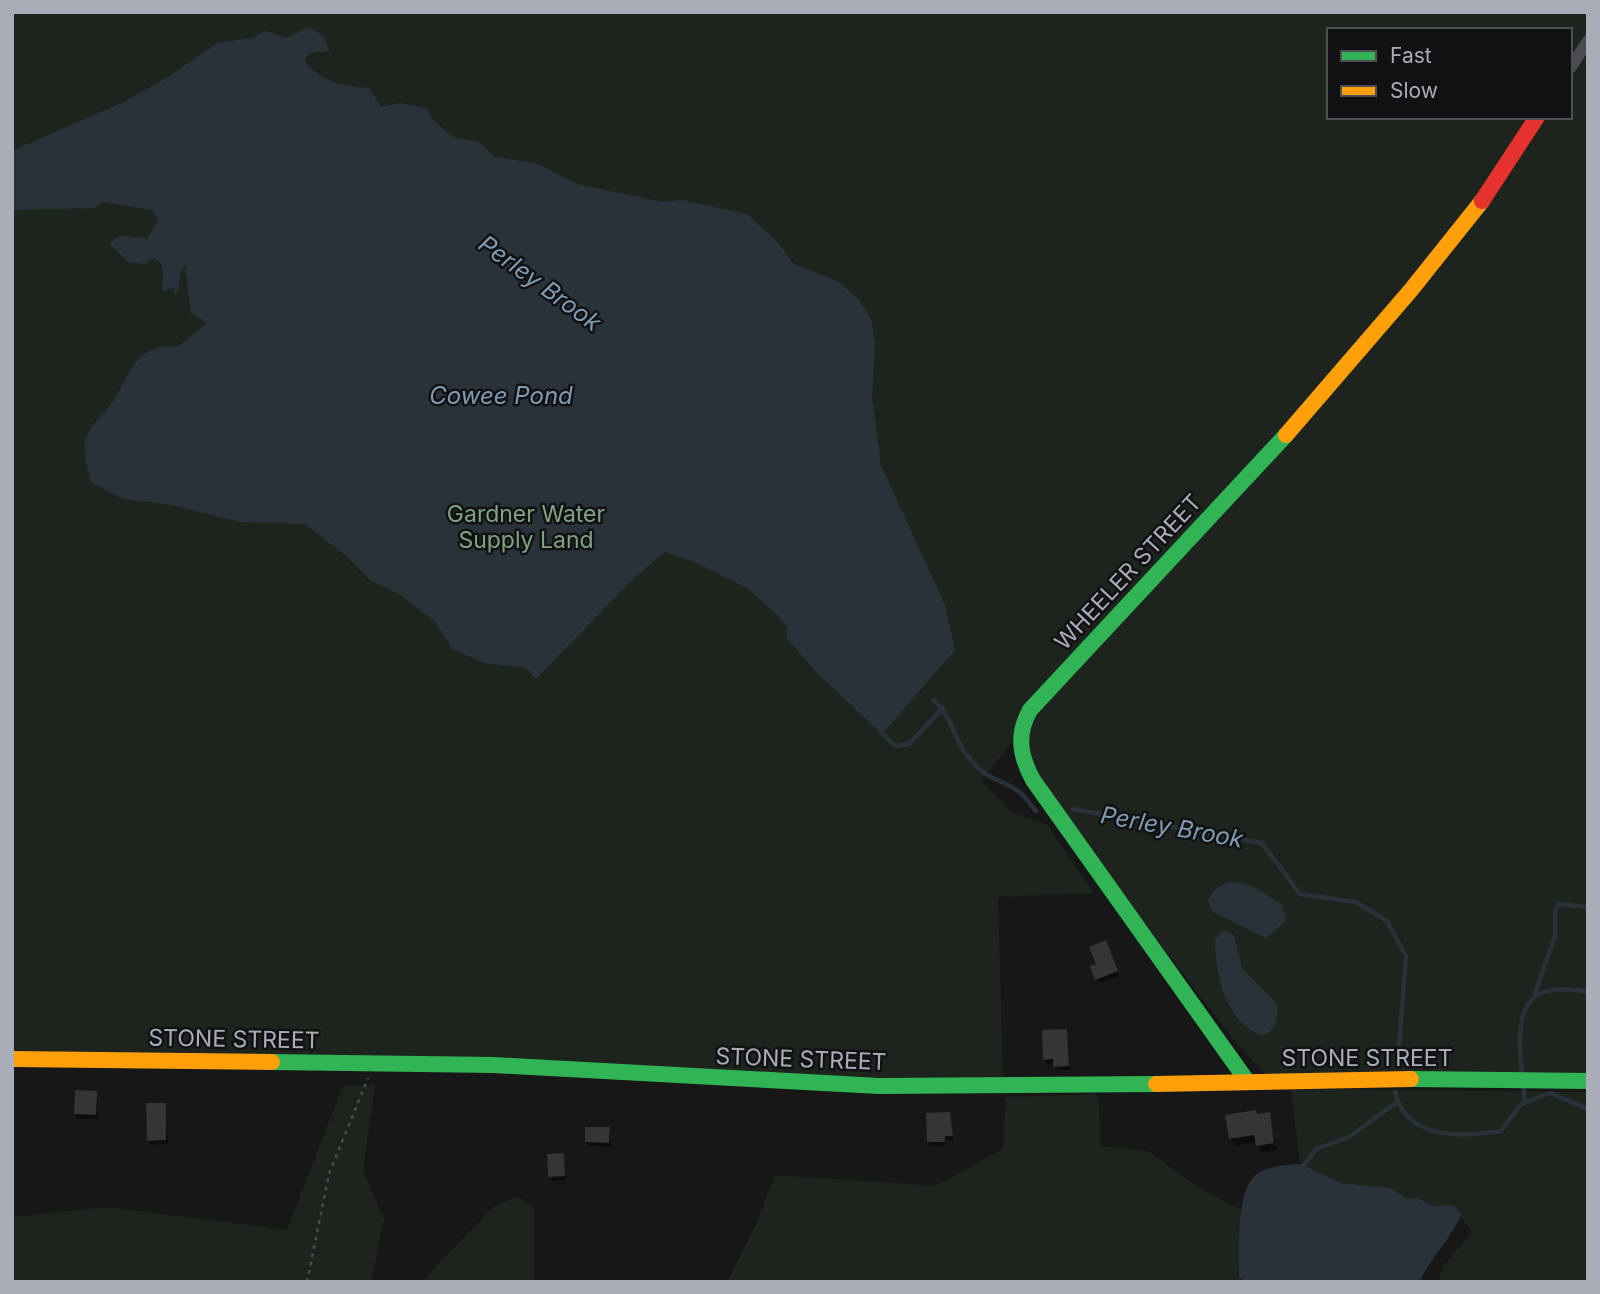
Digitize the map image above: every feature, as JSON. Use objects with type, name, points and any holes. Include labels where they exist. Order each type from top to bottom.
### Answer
[{"type":"street","points":[[1572,65],[1588,41]]},
{"type":"street","name":"WHEELER STREET","points":[[1247,1082],[1033,780],[1021,754],[1023,723],[1030,710],[1107,630],[1374,331],[1464,225],[1536,119]]},
{"type":"street","name":"STONE STREET","points":[[12,1059],[493,1065],[879,1086],[1588,1081]]},
{"type":"path","points":[[307,1282],[329,1174],[374,1064]]},
{"type":"green space","name":"Gardner Water Supply Land","points":[[12,12],[1588,12],[1588,1076],[1267,1076],[1236,1043],[1032,776],[1022,729],[981,781],[1014,813],[1047,825],[1094,893],[998,897],[1003,1080],[12,1057]]},
{"type":"green space","points":[[375,1085],[363,1170],[384,1219],[371,1282],[12,1282],[12,1217],[106,1207],[287,1230],[343,1086]]},
{"type":"green space","points":[[1291,1089],[1588,1092],[1588,1282],[1437,1282],[1444,1265],[1472,1232],[1453,1205],[1433,1206],[1417,1198],[1408,1199],[1390,1188],[1341,1183],[1300,1164]]},
{"type":"green space","points":[[1098,1094],[1101,1146],[1148,1151],[1197,1186],[1241,1210],[1239,1276],[1245,1282],[727,1282],[756,1224],[775,1175],[935,1186],[1003,1149],[1006,1097]]},
{"type":"green space","points":[[518,1196],[534,1208],[534,1282],[421,1282],[492,1208]]},
{"type":"water","name":"Cowee Pond","points":[[309,27],[323,36],[330,51],[309,53],[305,62],[311,69],[334,82],[369,88],[381,107],[400,103],[428,109],[431,118],[453,137],[479,142],[495,157],[538,164],[577,184],[663,202],[682,200],[747,214],[775,239],[794,264],[839,282],[859,300],[871,319],[875,343],[872,397],[881,465],[945,605],[955,650],[882,734],[817,673],[787,638],[787,627],[747,588],[692,561],[665,552],[632,580],[536,679],[526,668],[484,663],[452,649],[435,622],[398,593],[371,581],[345,555],[305,524],[241,522],[166,504],[123,499],[91,482],[85,455],[88,434],[111,404],[130,371],[143,355],[164,347],[179,346],[207,323],[191,313],[185,265],[175,296],[174,290],[162,290],[163,272],[158,261],[154,258],[145,264],[128,262],[109,243],[123,236],[147,238],[158,221],[152,210],[102,202],[96,208],[12,210],[12,151],[126,101],[168,77],[217,43],[253,38],[265,31],[286,38]]},
{"type":"water","points":[[1230,882],[1251,886],[1282,904],[1286,921],[1266,938],[1213,912],[1208,901],[1210,897],[1219,886]]},
{"type":"water","points":[[1228,931],[1234,935],[1242,968],[1278,1005],[1275,1024],[1263,1036],[1240,1021],[1225,996],[1215,939],[1221,932]]},
{"type":"water","points":[[1300,1164],[1341,1183],[1390,1188],[1408,1199],[1417,1198],[1433,1206],[1453,1205],[1462,1214],[1419,1282],[1245,1282],[1239,1276],[1239,1237],[1242,1207],[1250,1182],[1257,1174],[1267,1169]]},
{"type":"building","points":[[1106,940],[1118,971],[1095,980],[1090,966],[1096,964],[1089,947]]},
{"type":"building","points":[[1067,1029],[1069,1066],[1053,1067],[1053,1059],[1043,1060],[1042,1030]]},
{"type":"building","points":[[75,1090],[97,1091],[96,1115],[74,1114]]},
{"type":"building","points":[[146,1103],[166,1103],[166,1140],[147,1141]]},
{"type":"building","points":[[1256,1110],[1257,1114],[1270,1112],[1274,1143],[1256,1146],[1254,1135],[1229,1139],[1225,1115]]},
{"type":"building","points":[[950,1112],[953,1136],[945,1136],[945,1142],[927,1142],[926,1113]]},
{"type":"building","points":[[585,1127],[610,1127],[609,1143],[585,1142]]},
{"type":"building","points":[[564,1153],[565,1176],[548,1177],[547,1154]]},
{"type":"waterway","name":"Perley Brook","points":[[933,700],[945,713],[964,751],[976,766],[1022,794],[1036,811]]},
{"type":"waterway","points":[[880,731],[895,746],[909,744],[943,708]]},
{"type":"waterway","name":"Perley Brook","points":[[1073,809],[1262,843],[1300,894],[1356,902],[1387,921],[1406,956],[1398,1062]]},
{"type":"waterway","points":[[1535,993],[1555,936],[1555,911],[1559,904],[1588,907]]},
{"type":"waterway","points":[[1522,1074],[1520,1036],[1526,1007],[1535,997],[1547,991],[1565,989],[1588,992]]},
{"type":"waterway","points":[[1523,1083],[1525,1103]]},
{"type":"waterway","name":"Perley Brook","points":[[1395,1092],[1401,1108],[1411,1120],[1438,1132],[1454,1134],[1501,1131],[1521,1104],[1550,1093],[1588,1109]]},
{"type":"waterway","points":[[1300,1171],[1316,1149],[1349,1137],[1397,1102]]},
{"type":"traffic: fast","points":[[1247,1081],[1033,780],[1025,762],[1021,737],[1030,710],[1286,435]]},
{"type":"traffic: fast","points":[[272,1062],[493,1065],[879,1086],[1156,1084]]},
{"type":"traffic: fast","points":[[1411,1079],[1588,1081]]},
{"type":"traffic: slow","points":[[1286,435],[1411,290],[1482,201]]},
{"type":"traffic: slow","points":[[12,1059],[272,1062]]},
{"type":"traffic: slow","points":[[1156,1084],[1411,1079]]},
{"type":"traffic: jam","points":[[1482,201],[1536,119]]}]
